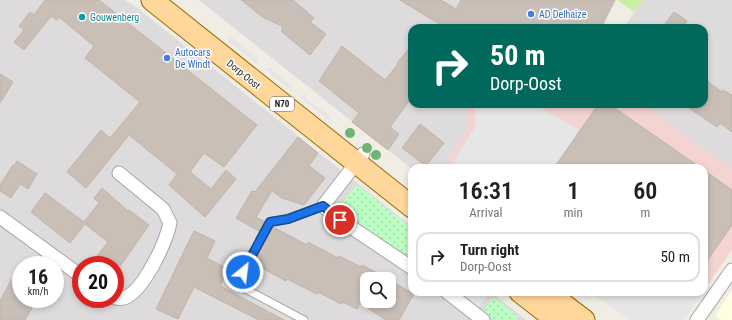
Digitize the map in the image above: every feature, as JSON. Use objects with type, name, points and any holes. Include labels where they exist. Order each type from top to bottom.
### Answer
[{"type":"main road","name":"Dorp-Oost","points":[[152,0],[359,158],[408,191]]},
{"type":"main road","name":"Dorp-Oost","points":[[169,0],[359,158],[408,203]]},
{"type":"main road","points":[[525,296],[556,320]]},
{"type":"main road","points":[[552,296],[584,320]]},
{"type":"street","points":[[359,158],[323,206],[336,217],[408,265]]},
{"type":"street","points":[[119,173],[163,209],[170,223],[167,236],[148,274],[128,296],[124,298]]},
{"type":"street","points":[[0,217],[72,269]]},
{"type":"street","points":[[697,320],[732,270]]},
{"type":"street","points":[[452,296],[483,320]]},
{"type":"lane","points":[[304,320],[236,284],[270,222],[288,219],[323,206]]},
{"type":"shaded area","points":[[0,0],[125,0],[140,10],[408,224],[408,296],[496,296],[526,320],[0,320]]},
{"type":"shaded area","points":[[199,0],[461,0],[449,24],[408,24],[408,108],[467,108],[468,109],[468,127],[445,164],[408,164],[408,166]]},
{"type":"shaded area","points":[[643,0],[732,0],[732,169],[647,108],[708,108],[708,24],[627,24]]},
{"type":"shaded area","points":[[230,36],[257,57],[257,64],[227,40]]},
{"type":"shaded area","points":[[270,68],[293,87],[291,90],[264,69]]},
{"type":"shaded area","points":[[303,95],[331,117],[329,120],[300,98]]},
{"type":"shaded area","points":[[467,108],[647,108],[732,169],[732,250],[708,284],[708,164],[445,164],[468,127],[468,109]]},
{"type":"shaded area","points":[[475,108],[540,108],[580,130],[556,164],[452,164],[475,127]]},
{"type":"shaded area","points":[[732,290],[732,320],[721,320],[715,316]]},
{"type":"shaded area","points":[[452,296],[487,296],[474,313]]},
{"type":"shaded area","points":[[596,296],[700,296],[683,320],[630,320]]},
{"type":"green space","points":[[617,0],[643,0],[634,12]]},
{"type":"green space","points":[[357,185],[408,226],[408,256],[375,235],[344,218],[340,205]]},
{"type":"green space","points":[[494,297],[518,317],[515,320],[494,320],[483,311]]},
{"type":"building","points":[[45,0],[99,0],[257,125],[224,167],[204,153],[190,172],[211,189],[226,170],[236,179],[205,217],[169,185],[177,174],[129,135],[86,188],[67,172],[101,130],[110,138],[140,102],[85,58],[94,46],[59,17],[57,20],[51,16],[24,50],[14,42],[24,30],[19,26],[30,12],[34,15]]},
{"type":"building","points":[[241,0],[293,0],[314,18],[310,22],[326,34],[310,55],[282,32],[282,26],[264,18]]},
{"type":"building","name":"AD Delhaize","points":[[400,0],[441,0],[456,9],[461,0],[615,0],[603,24],[439,24]]},
{"type":"building","points":[[674,12],[687,21],[685,24],[665,24]]},
{"type":"building","points":[[342,46],[385,80],[398,64],[397,63],[408,50],[408,102],[390,127],[399,134],[388,150],[352,122],[359,113],[319,81]]},
{"type":"building","points":[[0,74],[13,82],[0,103]]},
{"type":"building","points":[[708,82],[722,92],[723,90],[732,95],[732,132],[720,123],[717,127],[689,108],[708,108]]},
{"type":"building","points":[[615,108],[695,164],[557,164],[595,109]]},
{"type":"building","points":[[420,124],[444,143],[428,164],[423,164],[402,148]]},
{"type":"building","points":[[298,137],[318,153],[309,166],[325,178],[304,205],[282,198],[272,191],[256,217],[265,222],[259,231],[236,218],[252,191],[255,192]]},
{"type":"building","points":[[17,161],[37,174],[28,189],[20,184],[11,198],[0,191],[0,185]]},
{"type":"building","points":[[708,173],[732,190],[732,225],[708,259]]},
{"type":"building","points":[[102,188],[128,211],[129,210],[149,225],[124,261],[124,256],[97,256],[108,242],[85,224],[70,243],[31,212],[45,193],[84,222],[99,203],[94,198]]},
{"type":"building","points":[[273,227],[307,245],[308,242],[338,258],[339,256],[361,267],[362,265],[376,272],[360,272],[360,303],[357,309],[343,302],[341,304],[318,292],[317,294],[287,279],[286,281],[253,263]]},
{"type":"building","points":[[194,231],[215,241],[207,258],[228,269],[220,286],[284,320],[259,320],[194,287],[178,319],[156,309]]},
{"type":"building","points":[[12,279],[12,308],[32,308],[25,320],[0,320],[0,301]]},
{"type":"building","points":[[396,284],[408,291],[408,296],[413,296],[399,320],[386,320],[368,308],[396,308]]},
{"type":"place","name":"AD Delhaize","points":[[531,14]]},
{"type":"place","name":"Gouwenberg","points":[[82,17]]},
{"type":"place","name":"Autocars De Windt","points":[[167,58]]},
{"type":"route","points":[[243,272],[270,222],[288,219],[323,206],[340,220]]}]
